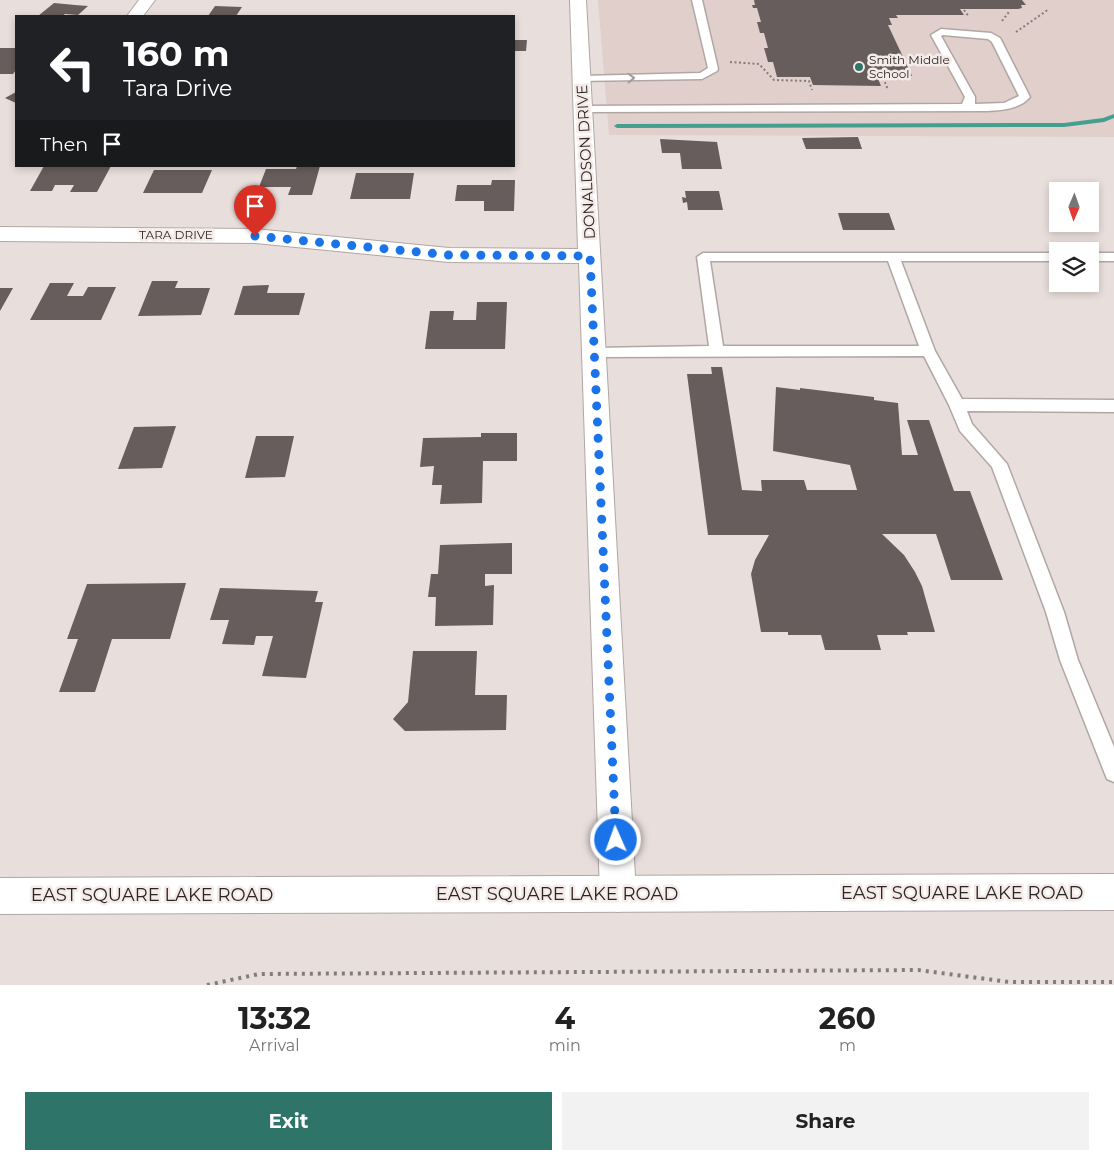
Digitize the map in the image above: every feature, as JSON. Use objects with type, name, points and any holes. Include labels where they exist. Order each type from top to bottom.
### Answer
[{"type":"street","points":[[136,15],[148,0]]},
{"type":"street","name":"DONALDSON DRIVE","points":[[578,0],[618,894]]},
{"type":"street","name":"TARA DRIVE","points":[[0,234],[245,236],[449,255],[590,256]]},
{"type":"street","name":"EAST SQUARE LAKE ROAD","points":[[0,896],[1114,892]]},
{"type":"lane","points":[[582,79],[702,76],[714,69],[697,0]]},
{"type":"lane","points":[[583,109],[963,108],[1003,107],[1018,103],[1025,97],[996,40],[991,36],[941,32],[936,35],[970,97],[969,105],[963,108]]},
{"type":"lane","points":[[717,351],[702,257],[1049,257]]},
{"type":"lane","points":[[1099,257],[1114,257]]},
{"type":"lane","points":[[893,258],[928,351],[965,427],[999,464],[1055,612],[1069,660],[1114,772]]},
{"type":"lane","points":[[594,353],[928,351]]},
{"type":"lane","points":[[956,406],[1114,406]]},
{"type":"path","points":[[1016,32],[1049,9]]},
{"type":"path","points":[[999,26],[1009,12]]},
{"type":"path","points":[[725,62],[759,64],[770,78],[774,80],[809,81],[819,108]]},
{"type":"path","points":[[207,985],[259,974],[900,970],[918,970],[1009,982],[1114,982]]},
{"type":"shaded area","name":"Smith Middle School","points":[[598,0],[1114,0],[1114,137],[609,135]]},
{"type":"building","points":[[754,0],[1022,0],[1026,5],[1021,5],[1022,8],[1018,9],[960,9],[964,15],[896,15],[898,18],[889,18],[892,25],[888,25],[912,76],[877,76],[881,86],[813,85],[810,77],[777,77],[773,62],[768,62],[764,48],[768,48],[764,33],[760,33],[757,22],[761,22],[757,8],[753,8],[752,5],[755,5]]},
{"type":"building","points":[[54,3],[88,6],[78,15],[39,15]]},
{"type":"building","points":[[215,6],[242,7],[237,15],[209,15]]},
{"type":"building","points":[[515,40],[527,40],[526,51],[515,51]]},
{"type":"building","points":[[0,48],[15,48],[15,71],[13,74],[0,74]]},
{"type":"building","points":[[15,93],[15,103],[5,98]]},
{"type":"building","points":[[858,137],[862,149],[806,149],[802,138]]},
{"type":"building","points":[[660,139],[717,142],[722,169],[682,169],[680,153],[662,153]]},
{"type":"building","points":[[43,167],[110,167],[97,192],[70,192],[74,185],[55,185],[52,191],[30,191]]},
{"type":"building","points":[[297,167],[320,167],[312,195],[288,195],[291,187],[259,187],[266,169],[296,169]]},
{"type":"building","points":[[154,170],[212,170],[202,193],[143,193]]},
{"type":"building","points":[[356,173],[414,173],[410,199],[350,199]]},
{"type":"building","points":[[492,180],[515,180],[514,211],[484,211],[484,201],[455,201],[457,185],[491,185]]},
{"type":"building","points":[[685,191],[719,191],[723,210],[688,210],[687,202],[683,203],[682,197],[686,198]]},
{"type":"building","points":[[838,213],[889,213],[895,230],[843,230]]},
{"type":"building","points":[[152,281],[178,281],[175,288],[210,288],[201,315],[138,316]]},
{"type":"building","points":[[50,283],[74,283],[67,296],[83,296],[88,287],[116,287],[101,320],[30,320]]},
{"type":"building","points":[[269,285],[267,293],[305,293],[299,315],[234,315],[243,286]]},
{"type":"building","points":[[0,288],[13,288],[0,311]]},
{"type":"building","points":[[477,302],[507,302],[505,349],[425,349],[430,311],[454,311],[453,320],[476,320]]},
{"type":"building","points":[[711,367],[722,367],[742,490],[762,491],[761,480],[804,480],[807,490],[857,490],[850,465],[773,451],[776,387],[874,397],[874,400],[898,403],[902,455],[918,455],[907,420],[929,420],[954,491],[970,491],[1003,580],[951,580],[936,534],[882,534],[904,555],[915,572],[922,586],[935,632],[907,632],[908,635],[877,635],[881,650],[825,650],[821,635],[788,635],[788,632],[761,632],[751,574],[755,560],[769,535],[708,535],[687,374],[712,374]]},
{"type":"building","points":[[176,426],[162,468],[118,469],[134,427]]},
{"type":"building","points":[[481,433],[517,433],[517,461],[483,461],[482,503],[440,504],[442,485],[432,485],[434,466],[420,467],[423,438],[481,437]]},
{"type":"building","points":[[256,436],[294,436],[285,477],[245,478]]},
{"type":"building","points":[[512,543],[512,574],[485,574],[485,586],[494,585],[493,625],[435,626],[436,597],[428,597],[431,574],[438,574],[440,545]]},
{"type":"building","points":[[186,583],[170,639],[112,639],[95,692],[59,692],[78,639],[67,639],[87,584]]},
{"type":"building","points":[[220,588],[318,591],[315,602],[323,602],[306,678],[262,676],[273,636],[256,636],[254,645],[222,644],[229,620],[210,620]]},
{"type":"building","points":[[413,651],[477,651],[475,695],[507,695],[506,730],[405,731],[393,719],[408,702]]},
{"type":"waterway","points":[[617,126],[1064,125],[1104,120],[1114,116]]},
{"type":"place","name":"Smith Middle School","points":[[859,67]]},
{"type":"route","points":[[255,236],[449,255],[590,256],[616,840]]}]
